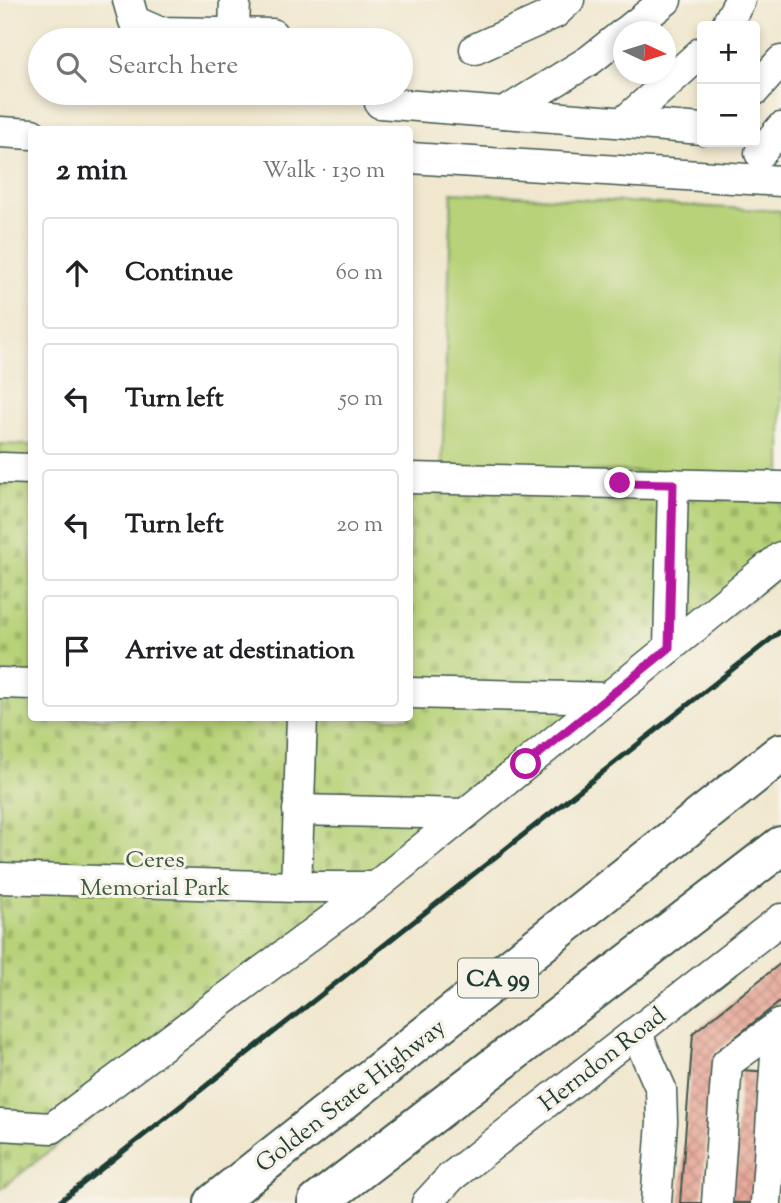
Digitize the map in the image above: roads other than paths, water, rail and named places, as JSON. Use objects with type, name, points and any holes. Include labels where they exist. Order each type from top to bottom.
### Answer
[{"type":"highway","name":"Golden State Highway","points":[[214,1203],[781,753]]},
{"type":"highway","name":"CA 99","points":[[317,1203],[781,846]]},
{"type":"highway","points":[[335,1203],[411,1131]]},
{"type":"street","points":[[128,0],[134,21],[150,28]]},
{"type":"street","points":[[234,28],[235,0]]},
{"type":"street","points":[[475,49],[555,13],[569,0]]},
{"type":"street","points":[[639,21],[666,0]]},
{"type":"street","points":[[729,21],[740,0]]},
{"type":"street","points":[[504,113],[590,60],[613,42]]},
{"type":"street","points":[[624,122],[697,56]]},
{"type":"street","points":[[760,84],[781,61]]},
{"type":"street","points":[[405,105],[697,128]]},
{"type":"street","points":[[760,153],[781,128]]},
{"type":"street","points":[[0,132],[28,134]]},
{"type":"street","points":[[413,158],[781,181]]},
{"type":"street","points":[[0,468],[28,469]]},
{"type":"street","points":[[413,478],[781,487]]},
{"type":"street","points":[[669,648],[673,484]]},
{"type":"street","points":[[0,1125],[52,1128],[375,887],[781,557]]},
{"type":"street","points":[[0,683],[28,684]]},
{"type":"street","points":[[413,693],[608,698]]},
{"type":"street","points":[[296,887],[302,721]]},
{"type":"street","points":[[298,810],[465,814]]},
{"type":"street","points":[[0,878],[375,887]]},
{"type":"street","name":"Herndon Road","points":[[427,1203],[451,1177],[781,919]]},
{"type":"street","points":[[717,1203],[727,1063],[780,1025]]},
{"type":"street","points":[[766,1203],[780,1025]]},
{"type":"street","points":[[636,1032],[661,1089],[662,1122],[656,1203]]},
{"type":"railway","points":[[58,1203],[781,631]]},
{"type":"park label","name":"Ceres Memorial Park","points":[[155,873]]}]
